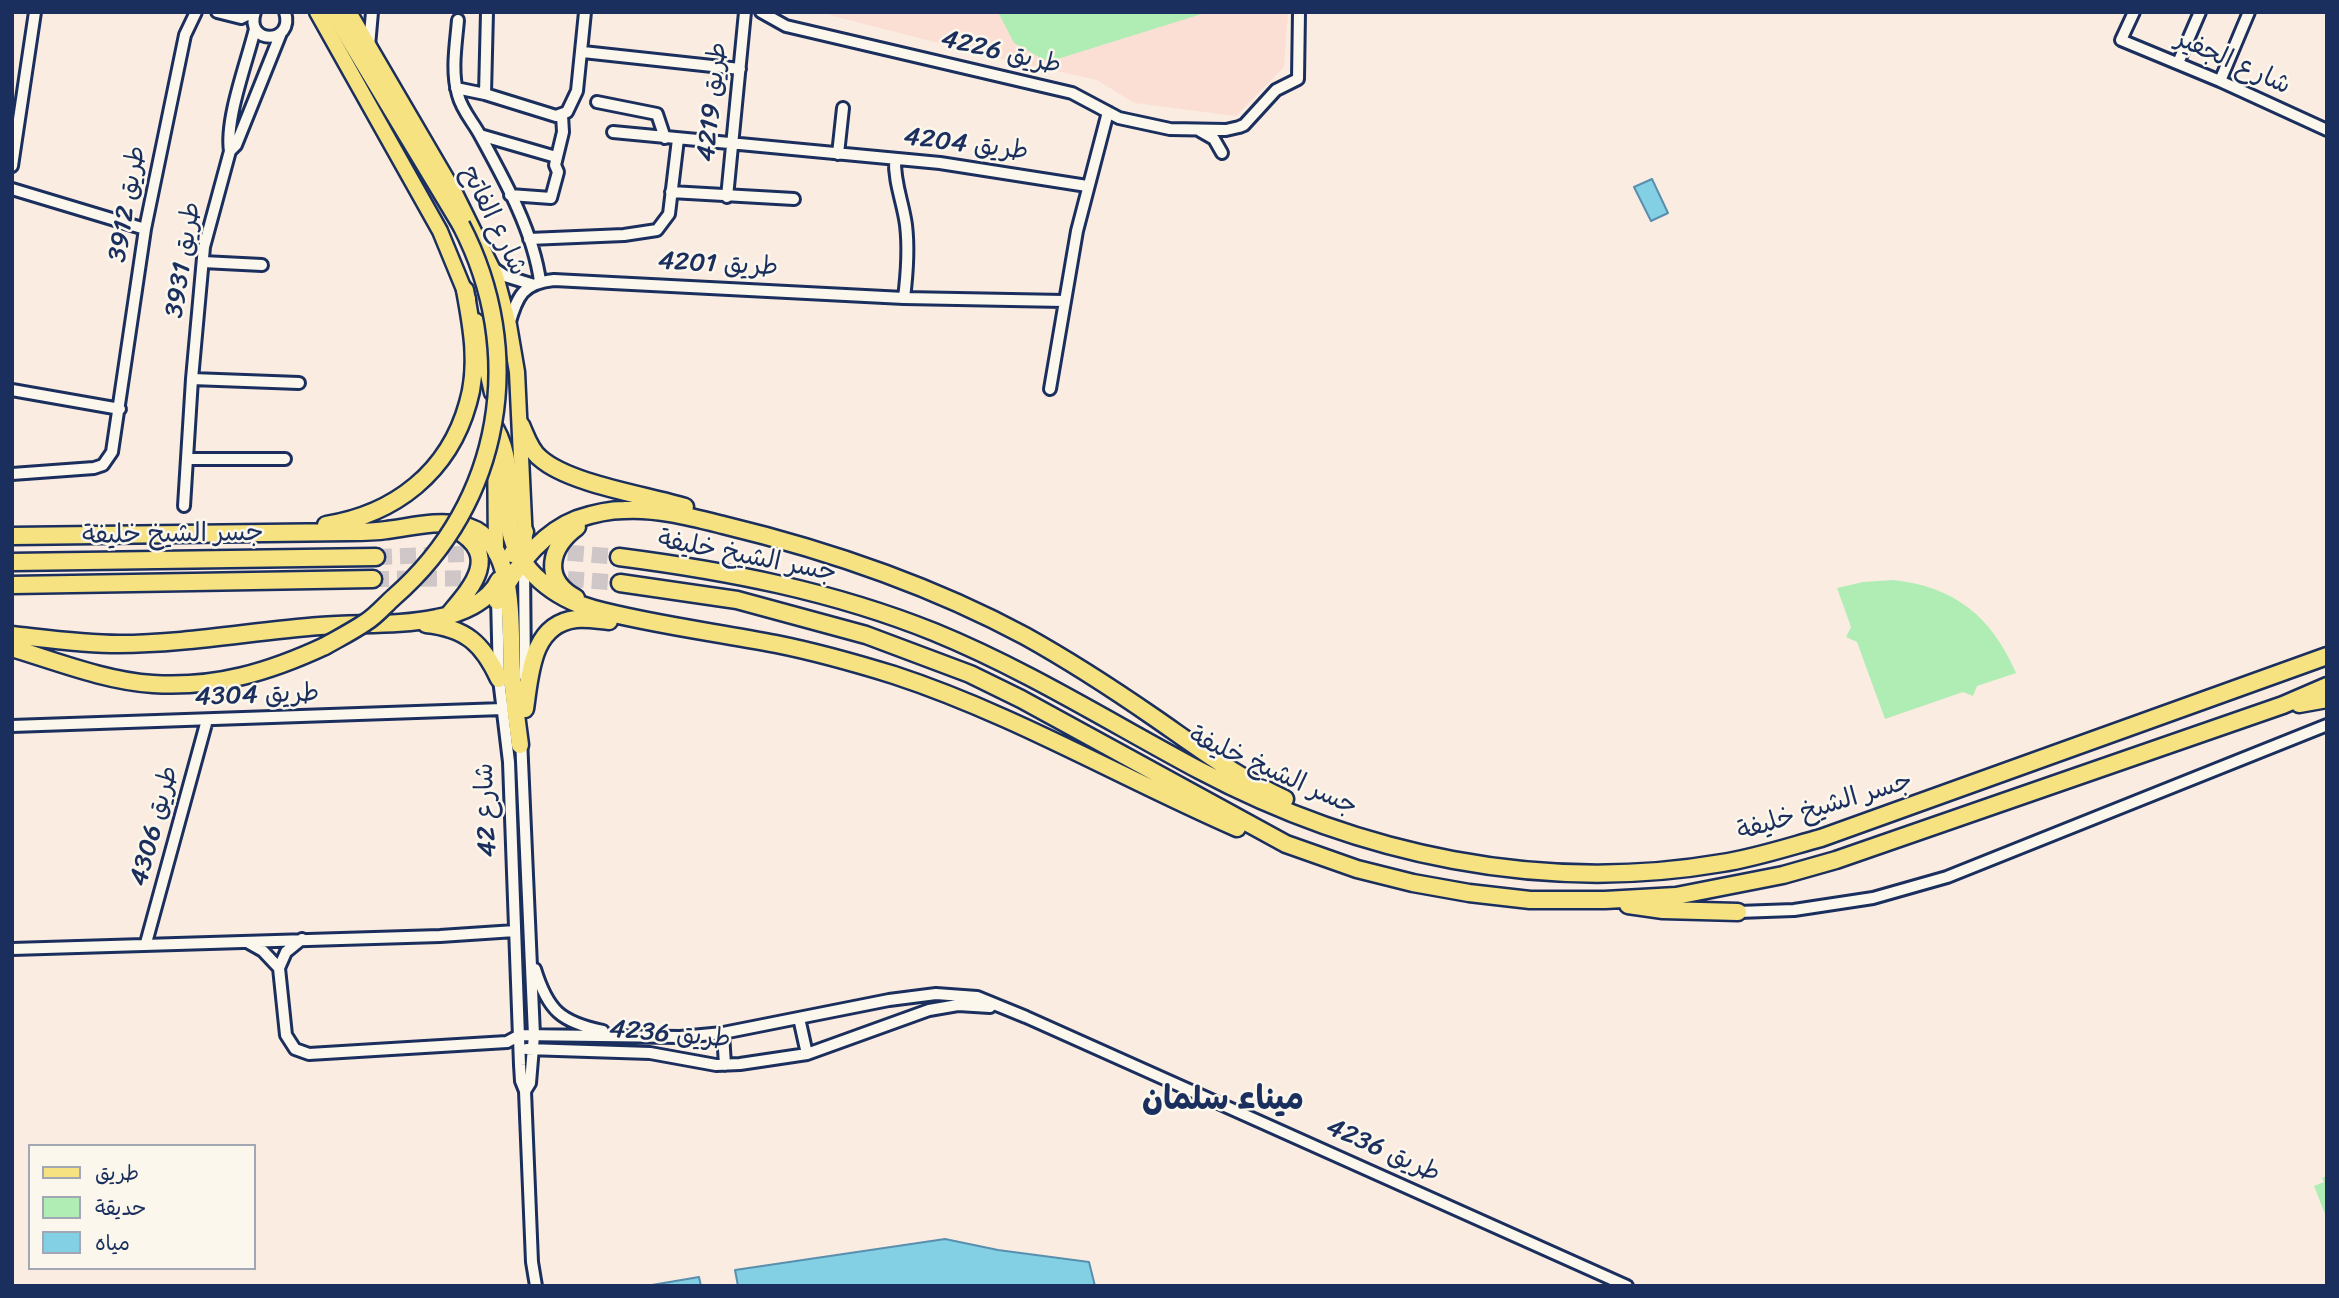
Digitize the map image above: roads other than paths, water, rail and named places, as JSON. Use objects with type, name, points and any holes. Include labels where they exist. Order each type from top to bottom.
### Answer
[{"type":"highway","points":[[12,648],[123,679],[151,684],[205,683],[257,673],[282,666],[369,621],[418,575],[449,534],[485,458],[493,429],[499,375],[496,331],[482,269],[461,225],[333,12]]},
{"type":"highway","points":[[280,533],[356,519],[378,512],[418,484],[450,446],[468,402],[472,380],[472,334],[465,290]]},
{"type":"highway","points":[[521,425],[532,449],[555,468],[709,514],[743,530]]},
{"type":"highway","points":[[495,428],[504,451],[510,530],[516,546],[533,573],[554,593],[572,603],[654,624],[777,644],[842,660],[933,688],[1024,726],[1236,827],[1286,844]]},
{"type":"highway","points":[[12,635],[91,643],[144,644],[319,626],[437,619],[482,600],[555,530],[575,520],[596,513],[624,509],[673,513],[810,548],[885,573],[977,612],[1026,637],[1126,698],[1252,783],[1313,812],[1334,830]]},
{"type":"highway","points":[[596,513],[562,539],[554,554],[553,568],[555,576],[571,595],[597,610]]},
{"type":"highway","points":[[444,523],[472,542],[480,560],[477,579],[449,615]]},
{"type":"highway","points":[[12,536],[374,531],[444,523],[465,525],[477,532],[496,551],[520,745]]},
{"type":"highway","points":[[501,584],[516,546],[525,532]]},
{"type":"highway","name":"جسر الشيخ خليفة","points":[[12,562],[376,557]]},
{"type":"highway","name":"جسر الشيخ خليفة","points":[[619,557],[738,575],[800,588],[864,607],[978,651],[1240,790],[1334,830],[1421,854],[1475,865],[1529,871],[1590,874],[1661,872],[1724,863],[1821,838],[2327,656]]},
{"type":"highway","name":"جسر الشيخ خليفة","points":[[12,586],[373,579]]},
{"type":"highway","name":"جسر الشيخ خليفة","points":[[620,583],[737,600],[853,631],[923,655],[970,674],[1069,724],[1286,844],[1357,869],[1469,893],[1530,900],[1676,896],[1783,875],[1836,860],[2283,705],[2327,686]]},
{"type":"highway","points":[[525,709],[534,655],[551,630],[574,619],[654,624]]},
{"type":"highway","points":[[396,622],[444,626],[457,630],[479,645],[499,679]]},
{"type":"highway","points":[[2283,705],[2327,699]]},
{"type":"highway","points":[[1605,900],[1663,910],[1738,912]]},
{"type":"main road","name":"شارع الفاتح","points":[[317,12],[435,220],[477,324],[488,371],[495,428],[496,551]]},
{"type":"main road","name":"شارع الفاتح","points":[[349,12],[456,195],[493,268],[509,325],[517,372],[524,561]]},
{"type":"street","points":[[12,166],[35,12]]},
{"type":"street","name":"طريق 3912","points":[[12,474],[103,465],[112,453],[145,229],[185,35],[196,12]]},
{"type":"street","points":[[218,12],[241,18],[254,12]]},
{"type":"street","name":"طريق 3931","points":[[184,506],[192,379],[208,226],[230,150],[228,140],[236,102],[256,29],[253,22],[254,12]]},
{"type":"street","name":"طريق 3931","points":[[230,150],[236,145],[286,23],[285,12]]},
{"type":"street","points":[[369,46],[372,12]]},
{"type":"street","points":[[485,94],[487,12]]},
{"type":"street","points":[[456,88],[485,94],[550,115],[562,115],[571,107],[576,97],[583,52],[585,12]]},
{"type":"street","name":"طريق 4219","points":[[727,197],[745,12]]},
{"type":"street","name":"طريق 4226","points":[[761,12],[786,26],[1072,93],[1119,118],[1156,127],[1198,130],[1226,130],[1244,125],[1276,90],[1298,79],[1299,12]]},
{"type":"street","name":"شارع الجفير","points":[[2134,12],[2121,40],[2327,130]]},
{"type":"street","points":[[2178,63],[2200,12]]},
{"type":"street","points":[[2220,81],[2249,12]]},
{"type":"street","points":[[458,20],[455,69],[456,88],[462,107],[480,135],[510,195],[534,252],[536,283],[519,297],[509,325]]},
{"type":"street","points":[[256,29],[260,34],[270,37],[281,33]]},
{"type":"street","points":[[583,52],[740,69]]},
{"type":"street","points":[[236,102],[249,108]]},
{"type":"street","points":[[597,102],[657,114],[665,138]]},
{"type":"street","points":[[838,153],[843,108]]},
{"type":"street","points":[[1050,389],[1087,186],[1108,112]]},
{"type":"street","points":[[510,195],[551,198],[558,172],[555,165],[563,132],[562,115]]},
{"type":"street","points":[[1198,130],[1214,139],[1222,153]]},
{"type":"street","name":"طريق 4204","points":[[613,132],[991,169],[1087,186]]},
{"type":"street","points":[[480,135],[556,157]]},
{"type":"street","points":[[529,239],[650,233],[657,230],[667,220],[678,139]]},
{"type":"street","points":[[895,159],[894,174],[907,246],[904,298],[1064,301]]},
{"type":"street","points":[[12,190],[145,229]]},
{"type":"street","name":"طريق 4219","points":[[671,192],[793,199]]},
{"type":"street","points":[[203,262],[262,265]]},
{"type":"street","name":"طريق 4201","points":[[493,268],[505,275],[536,283],[591,281],[904,298]]},
{"type":"street","points":[[192,379],[299,383]]},
{"type":"street","points":[[12,390],[120,409]]},
{"type":"street","points":[[188,459],[285,459]]},
{"type":"street","name":"شارع الفاتح","points":[[524,561],[524,601]]},
{"type":"street","name":"شارع 42","points":[[501,584],[499,679],[509,762],[521,1082],[526,1091],[531,1254],[536,1286]]},
{"type":"street","name":"شارع 42","points":[[524,601],[525,709],[520,745],[534,1035],[530,1083],[526,1091]]},
{"type":"street","name":"طريق 4304","points":[[12,726],[503,709]]},
{"type":"street","name":"طريق 4306","points":[[146,943],[207,720]]},
{"type":"street","points":[[1738,912],[1794,910],[1873,898],[1947,877],[2327,725]]},
{"type":"street","points":[[510,821],[524,821]]},
{"type":"street","points":[[12,949],[440,936],[515,931]]},
{"type":"street","points":[[302,939],[286,952],[279,968],[286,1035],[295,1049],[309,1054],[507,1042],[520,1035],[534,1035]]},
{"type":"street","points":[[244,940],[263,951],[279,968]]},
{"type":"street","points":[[531,956],[541,988],[556,1013],[581,1026],[626,1035]]},
{"type":"street","name":"طريق 4236","points":[[534,1035],[680,1037],[723,1033],[889,1000],[936,994],[977,997],[1628,1286]]},
{"type":"street","name":"طريق 4236","points":[[534,1049],[650,1053],[725,1065],[807,1054],[929,1010],[958,1005],[1004,1008]]},
{"type":"street","points":[[799,1018],[807,1054]]},
{"type":"street","points":[[723,1033],[725,1065]]},
{"type":"street","points":[[507,1042],[520,1049],[534,1049]]},
{"type":"water","points":[[1652,179],[1668,213],[1651,221],[1634,187]]},
{"type":"water","points":[[945,1239],[998,1250],[1089,1262],[1095,1286],[738,1286],[735,1270]]},
{"type":"water","points":[[699,1277],[701,1286],[646,1286]]},
{"type":"tunnel","points":[[376,557],[547,551],[619,557]]},
{"type":"tunnel","points":[[544,577],[620,583]]},
{"type":"tunnel","points":[[373,579],[511,578]]},
{"type":"district","name":"ميناء سلمان","points":[[1223,1101]]}]
